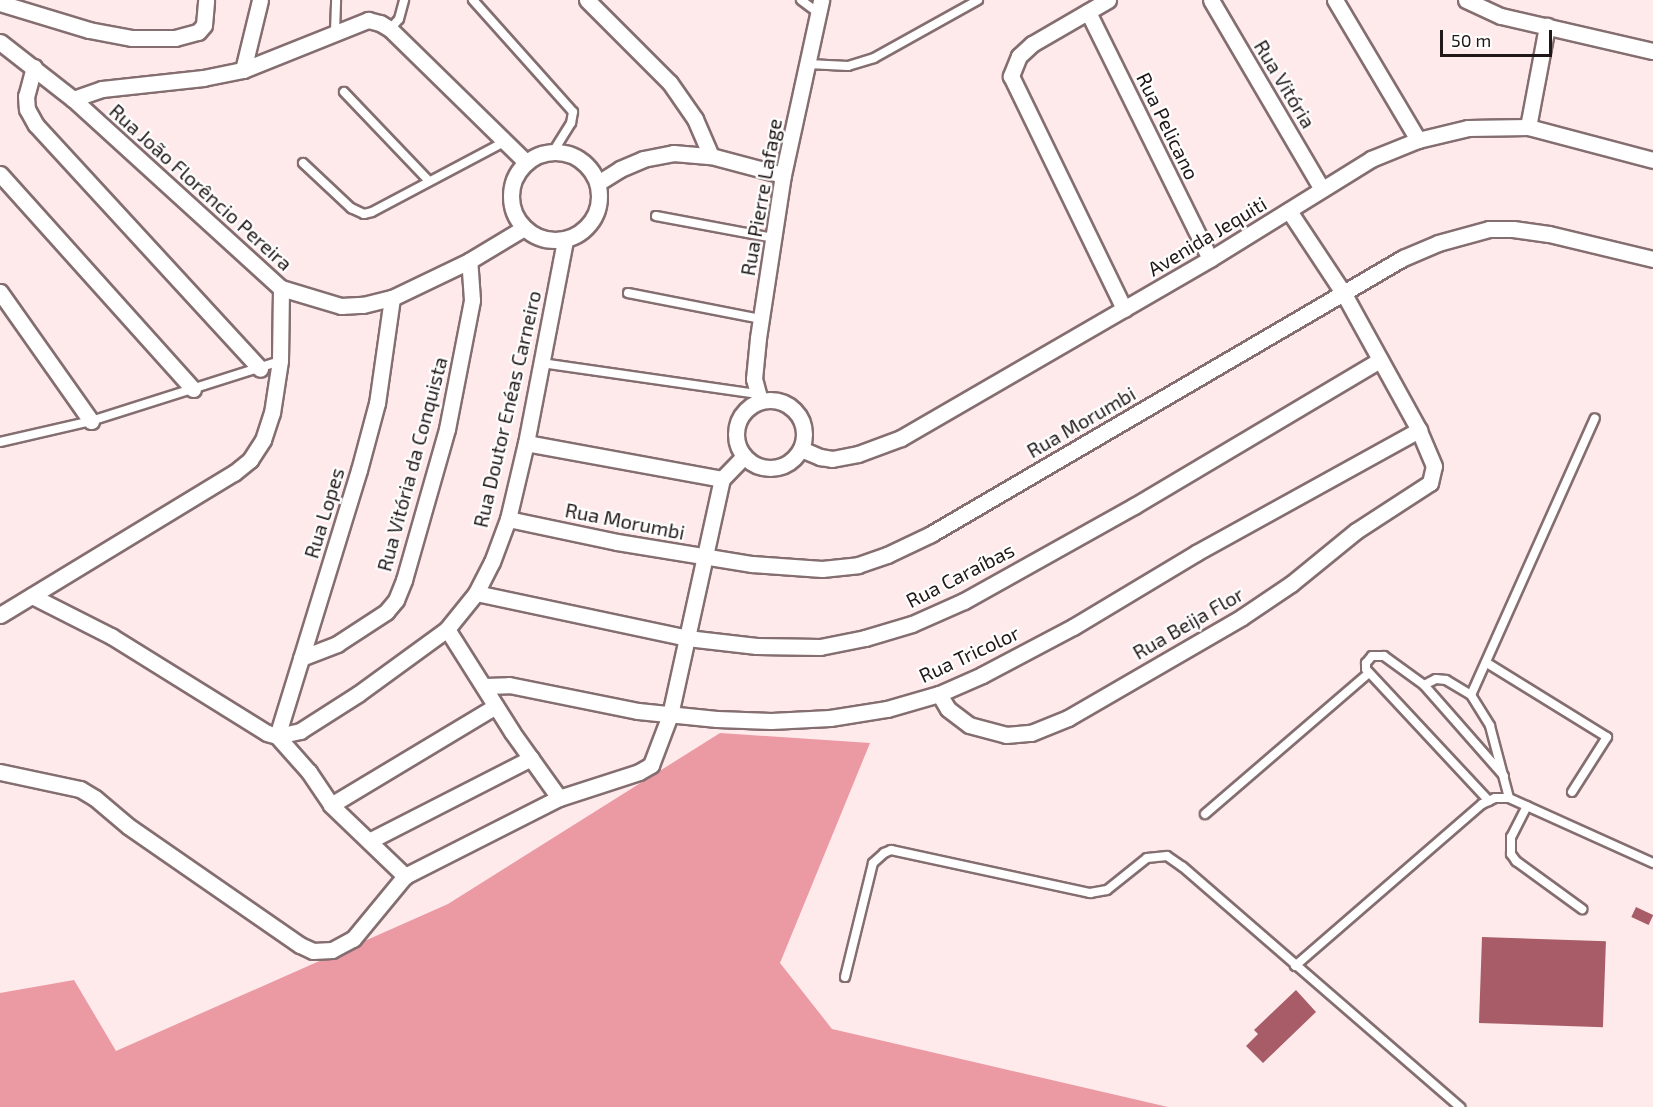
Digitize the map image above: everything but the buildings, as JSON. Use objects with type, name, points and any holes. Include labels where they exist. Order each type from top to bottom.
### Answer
[{"type":"street","points":[[0,3],[89,30],[132,38],[175,38],[198,32],[204,25],[206,0]]},
{"type":"street","points":[[243,70],[260,0]]},
{"type":"street","points":[[587,0],[670,83],[695,119],[711,156]]},
{"type":"street","points":[[1108,0],[1032,44],[1019,56],[1011,76],[1124,309]]},
{"type":"street","name":"Rua Vitória","points":[[1211,0],[1322,189]]},
{"type":"street","points":[[1335,0],[1418,140]]},
{"type":"street","points":[[1466,0],[1501,16],[1653,51]]},
{"type":"street","name":"Rua Pierre Lafage","points":[[758,398],[754,361],[773,238],[783,175],[819,6]]},
{"type":"street","name":"Rua Pelicano","points":[[1088,12],[1210,260]]},
{"type":"street","points":[[73,99],[102,89],[203,78],[243,70],[368,20],[390,29],[526,162]]},
{"type":"street","points":[[1528,128],[1547,26]]},
{"type":"street","name":"Rua João Florêncio Pereira","points":[[0,42],[73,99],[281,288],[341,306],[363,305],[392,298],[469,261],[524,228]]},
{"type":"street","points":[[34,68],[26,96],[27,109],[36,125],[260,369]]},
{"type":"street","name":"Avenida Jequiti","points":[[801,449],[832,459],[858,454],[901,438],[1210,260],[1371,159],[1418,140],[1468,128],[1528,128],[1653,160]]},
{"type":"street","points":[[553,152],[568,153],[581,160],[592,170],[598,183],[600,198],[597,212],[590,225],[579,234],[565,240],[550,241],[524,228],[515,216],[511,202],[511,187],[526,162],[539,155],[553,152]]},
{"type":"street","points":[[598,183],[620,169],[643,159],[673,153],[711,156],[783,175]]},
{"type":"street","points":[[0,174],[193,389]]},
{"type":"street","points":[[1289,211],[1344,294],[1419,430]]},
{"type":"street","name":"Rua Morumbi","points":[[508,519],[617,542],[787,568],[822,569],[858,565],[887,555],[931,534],[1403,258],[1438,243],[1489,229],[1549,234],[1653,259]]},
{"type":"street","name":"Rua Doutor Enéas Carneiro","points":[[277,736],[300,731],[358,694],[447,629],[476,593],[492,562],[508,519],[526,443],[565,240]]},
{"type":"street","name":"Rua Vitória da Conquista","points":[[301,658],[337,644],[386,612],[404,580],[447,429],[472,300],[469,261]]},
{"type":"street","points":[[0,615],[234,473],[250,460],[263,440],[272,413],[280,361],[281,288]]},
{"type":"street","points":[[0,292],[91,421]]},
{"type":"street","name":"Rua Lopes","points":[[277,736],[359,470],[377,403],[392,298]]},
{"type":"street","name":"Rua Caraíbas","points":[[476,593],[687,639],[757,646],[820,646],[865,638],[912,624],[964,601],[1134,506],[1380,360]]},
{"type":"street","points":[[758,398],[782,402],[799,416],[804,427],[801,449],[786,465],[775,469],[752,464],[743,457],[737,447],[736,424],[742,414],[758,398]]},
{"type":"street","name":"Rua Beija Flor","points":[[939,694],[948,709],[962,721],[986,731],[1006,735],[1030,733],[1068,718],[1242,617],[1291,584],[1356,531],[1425,488],[1433,478],[1434,466],[1419,430]]},
{"type":"street","name":"Rua Tricolor","points":[[485,686],[509,685],[638,711],[771,722],[830,718],[887,709],[939,694],[982,675],[1073,627],[1196,553],[1419,430]]},
{"type":"street","points":[[526,443],[722,479]]},
{"type":"street","points":[[0,772],[80,789],[128,825],[313,951],[332,950],[353,939],[405,876],[559,798],[647,769],[655,759],[670,715],[722,479],[743,457]]},
{"type":"street","points":[[32,596],[111,636],[267,733],[277,736],[309,772],[331,804],[405,876]]},
{"type":"street","points":[[447,629],[559,798]]},
{"type":"street","points":[[331,804],[496,706]]},
{"type":"street","points":[[369,841],[531,758]]},
{"type":"lane","points":[[335,32],[336,0]]},
{"type":"lane","points":[[390,29],[402,12],[404,0]]},
{"type":"lane","points":[[473,0],[573,112],[571,123],[553,152]]},
{"type":"lane","points":[[801,0],[819,6]]},
{"type":"lane","points":[[808,64],[848,66],[874,58],[978,0]]},
{"type":"lane","points":[[344,92],[429,181]]},
{"type":"lane","points":[[303,163],[351,208],[364,214],[372,212],[504,142]]},
{"type":"lane","points":[[656,216],[773,238]]},
{"type":"lane","points":[[628,293],[761,319]]},
{"type":"lane","points":[[0,442],[91,421],[280,361]]},
{"type":"lane","points":[[542,363],[758,398]]},
{"type":"lane","points":[[1471,695],[1595,418]]},
{"type":"lane","points":[[1489,801],[1369,673],[1366,663],[1378,654],[1424,685],[1504,776]]},
{"type":"lane","points":[[1487,663],[1607,737],[1572,792]]},
{"type":"lane","points":[[1205,814],[1369,673]]},
{"type":"lane","points":[[1424,685],[1441,679],[1471,695],[1490,726],[1509,798]]},
{"type":"lane","points":[[1295,966],[1489,801],[1500,797],[1509,798],[1653,863]]},
{"type":"lane","points":[[1527,806],[1510,837],[1511,854],[1516,861],[1582,909]]},
{"type":"lane","points":[[845,977],[873,863],[891,850],[1090,893],[1107,890],[1147,858],[1167,856],[1184,867],[1295,966],[1460,1107]]},
{"type":"shaded area","points":[[720,733],[870,743],[780,963],[832,1029],[1168,1107],[0,1107],[0,993],[74,980],[116,1051],[448,904]]}]
